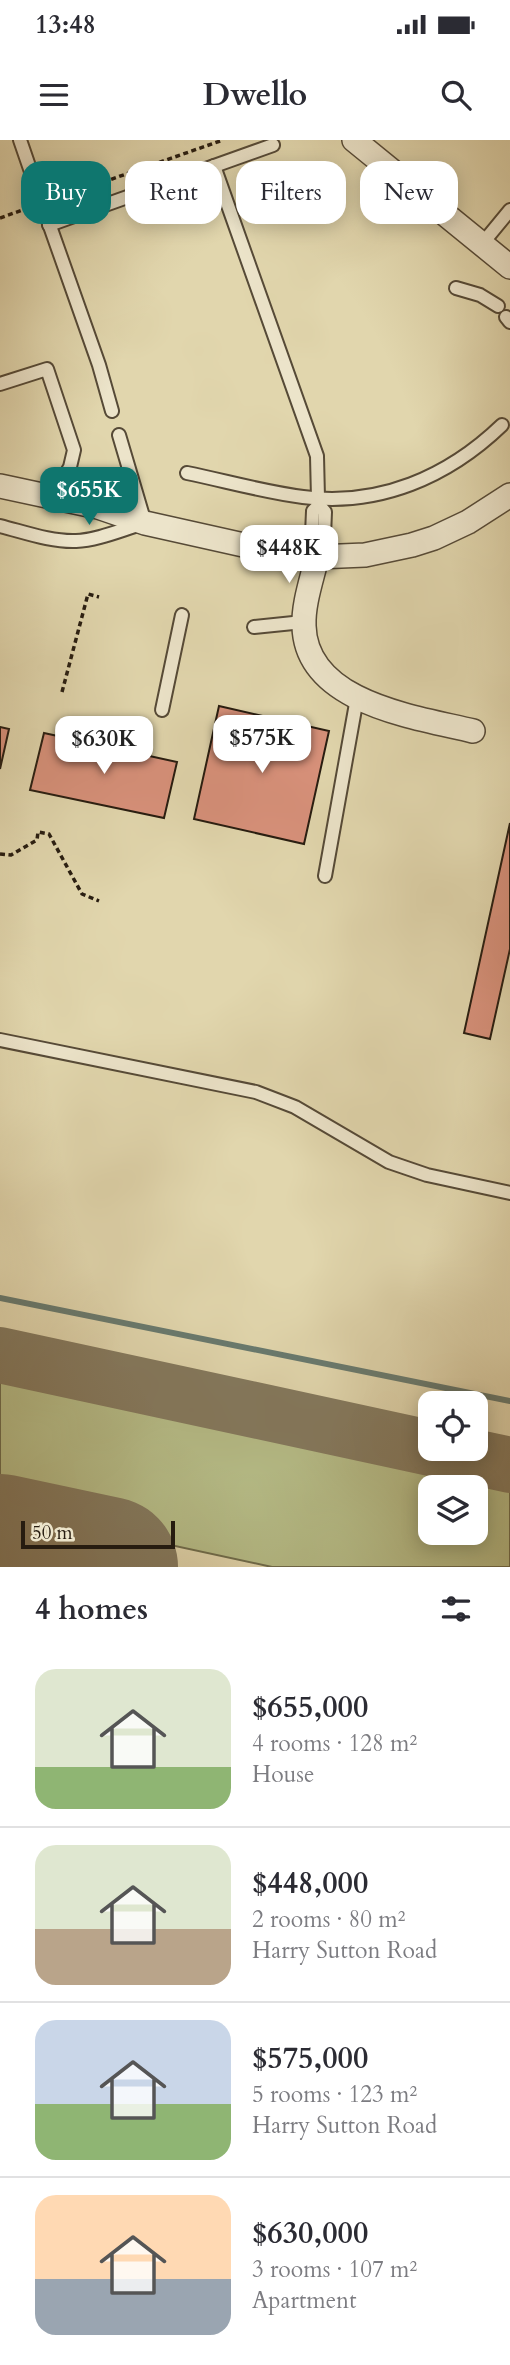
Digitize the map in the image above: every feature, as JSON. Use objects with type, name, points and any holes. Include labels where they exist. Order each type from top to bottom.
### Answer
[{"type":"street","points":[[354,140],[510,267]]},
{"type":"street","points":[[0,486],[44,494],[98,507],[145,523],[271,551],[387,551],[434,538],[477,517],[510,495]]},
{"type":"street","points":[[317,549],[303,622],[307,645],[319,669],[335,685],[357,698],[414,717],[473,731]]},
{"type":"lane","points":[[20,140],[27,161]]},
{"type":"lane","points":[[222,163],[273,145]]},
{"type":"lane","points":[[222,186],[317,456],[319,501],[313,511],[312,534],[317,549]]},
{"type":"lane","points":[[112,411],[99,365],[49,225],[125,198]]},
{"type":"lane","points":[[482,244],[510,210]]},
{"type":"lane","points":[[456,288],[480,295],[505,315]]},
{"type":"lane","points":[[0,384],[47,369],[74,450],[70,467],[60,485],[44,494]]},
{"type":"lane","points":[[187,473],[319,501],[370,495],[427,478],[468,454],[502,425]]},
{"type":"lane","points":[[0,526],[73,541],[89,540],[145,523],[119,435]]},
{"type":"lane","points":[[162,710],[182,615]]},
{"type":"lane","points":[[254,627],[303,622]]},
{"type":"lane","points":[[325,876],[357,698]]},
{"type":"lane","points":[[0,1040],[256,1093],[295,1107],[389,1163],[427,1175],[510,1193]]},
{"type":"path","points":[[111,178],[223,140]]},
{"type":"path","points":[[0,218],[21,209]]},
{"type":"path","points":[[62,692],[88,594],[99,597]]},
{"type":"path","points":[[0,854],[11,855],[37,840],[38,832],[49,834],[82,894],[99,901]]},
{"type":"green space","points":[[0,1371],[482,1475],[418,1475],[418,1545],[488,1545],[488,1476],[510,1481],[510,1567],[272,1567],[0,1508]]},
{"type":"building","points":[[219,706],[329,731],[304,844],[194,819]]},
{"type":"building","points":[[0,727],[9,729],[0,769]]},
{"type":"building","points":[[44,733],[177,762],[164,818],[30,790]]},
{"type":"building","points":[[510,823],[510,949],[490,1039],[464,1033]]},
{"type":"waterway","points":[[0,1298],[510,1401]]},
{"type":"taxiway","points":[[0,1355],[418,1445]]},
{"type":"taxiway","points":[[488,1460],[510,1465]]},
{"type":"runway","points":[[0,1544],[108,1567]]}]
